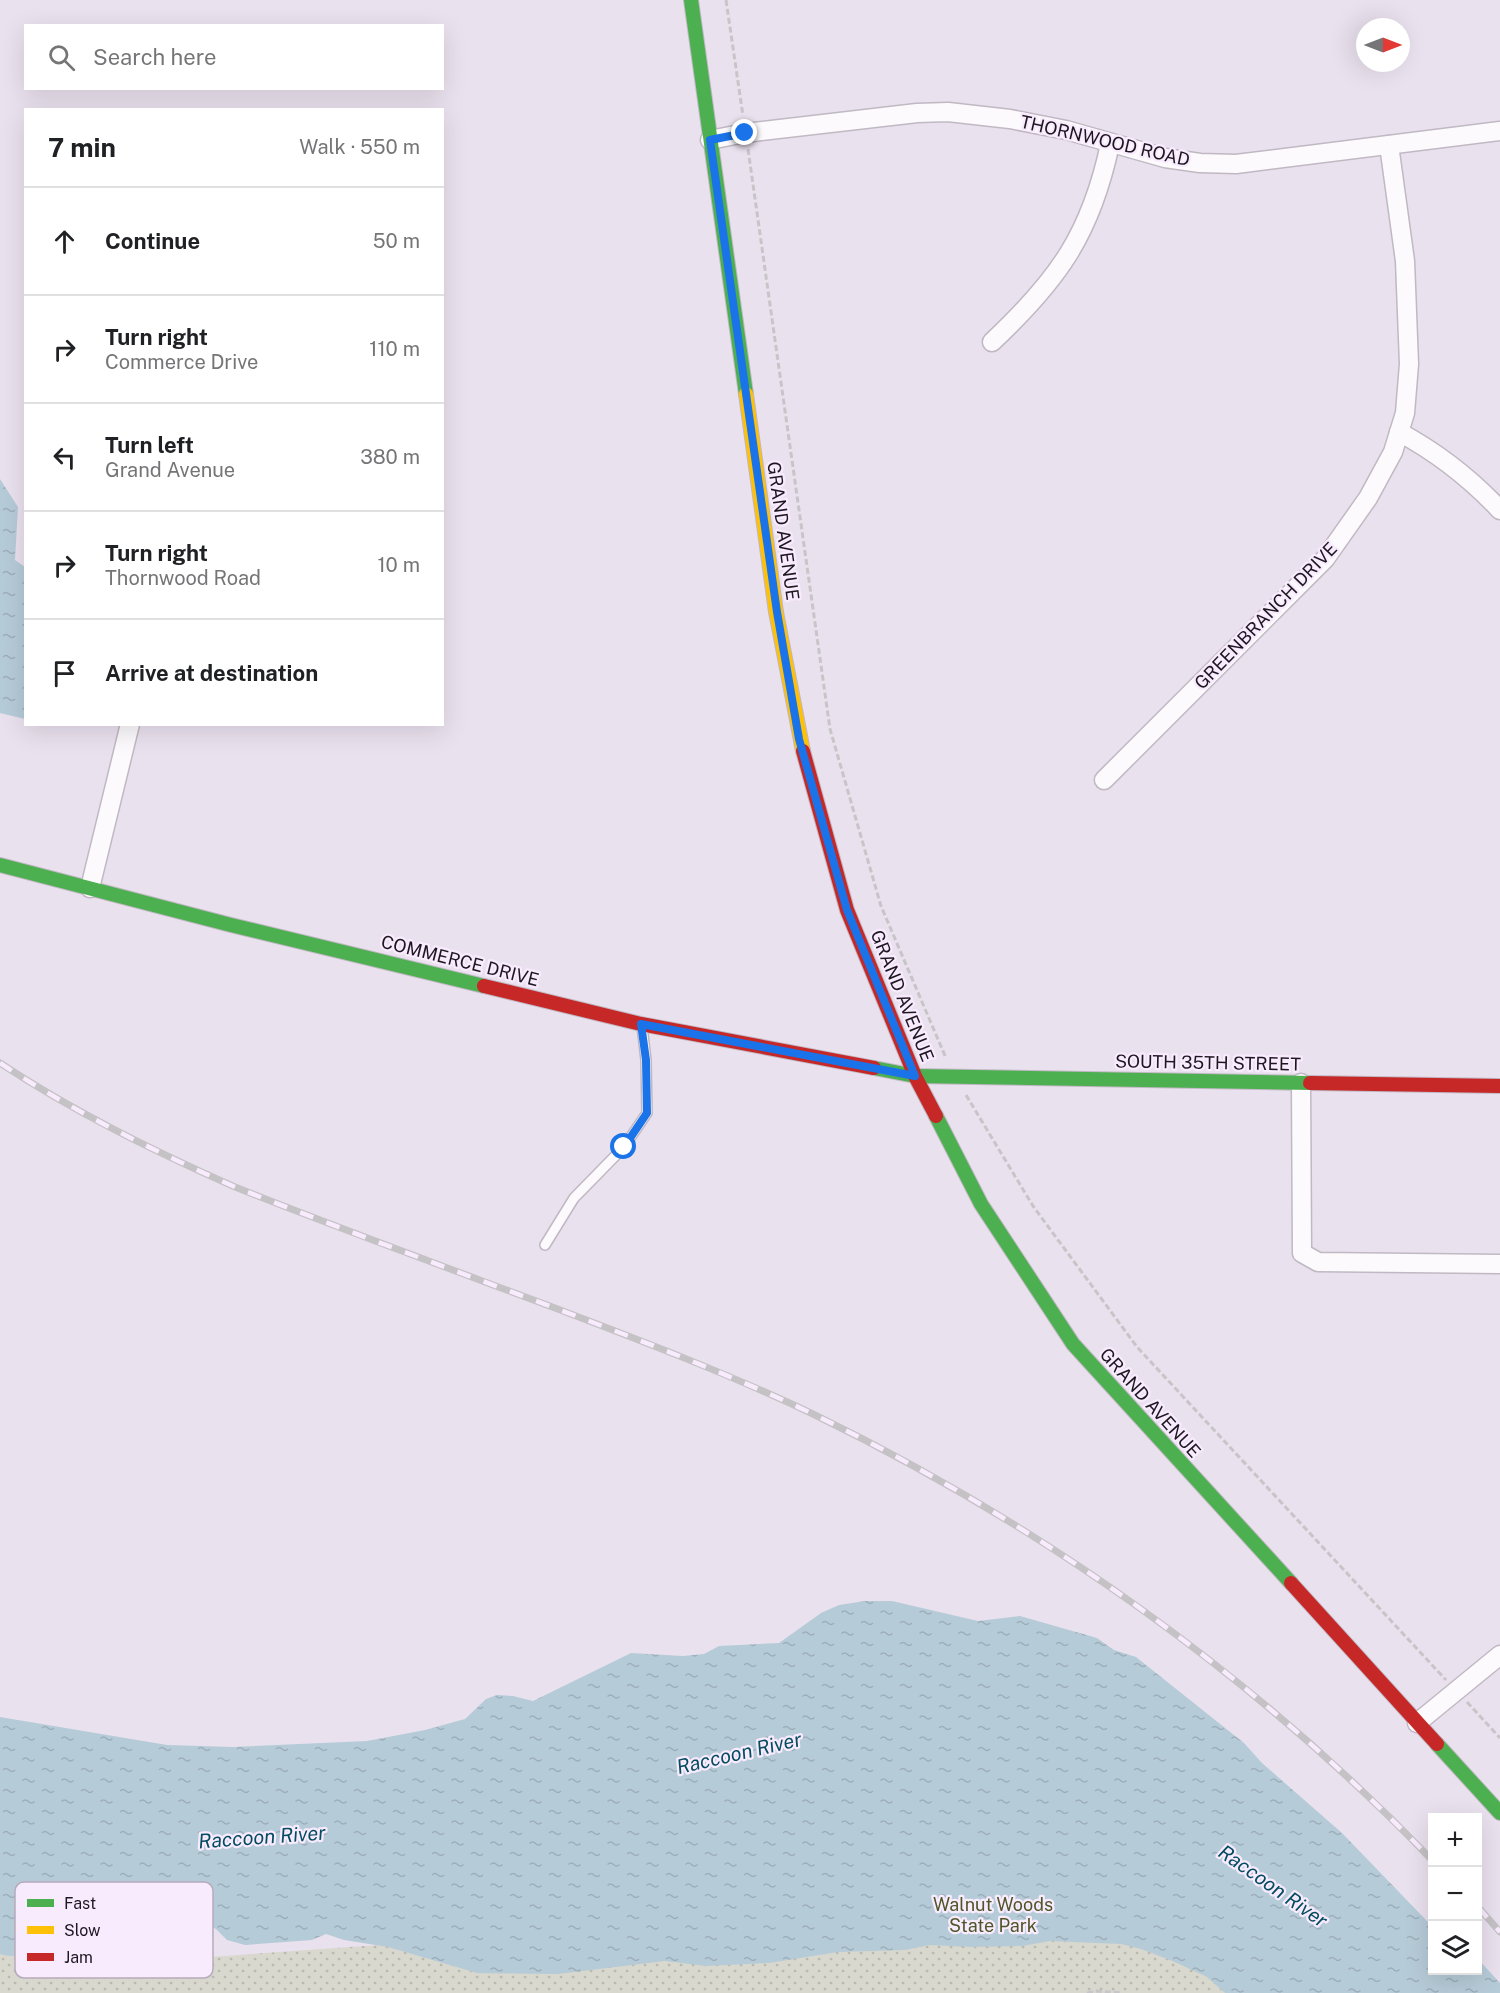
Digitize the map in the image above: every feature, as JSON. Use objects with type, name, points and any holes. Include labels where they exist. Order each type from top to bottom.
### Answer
[{"type":"main road","name":"GRAND AVENUE","points":[[691,0],[777,612],[799,739],[847,910],[915,1076],[981,1204],[1073,1344],[1500,1813]]},
{"type":"main road","name":"COMMERCE DRIVE","points":[[0,865],[242,927],[641,1024],[915,1076]]},
{"type":"main road","name":"SOUTH 35TH STREET","points":[[915,1076],[1500,1086]]},
{"type":"street","name":"THORNWOOD ROAD","points":[[710,140],[745,133],[917,113],[948,112],[1010,119],[1066,130],[1165,158],[1200,163],[1236,164],[1500,131]]},
{"type":"street","points":[[992,342],[1032,303],[1065,262],[1093,205],[1110,144]]},
{"type":"street","name":"GREENBRANCH DRIVE","points":[[1104,780],[1326,559],[1368,498],[1393,452],[1405,413],[1409,364],[1405,261],[1389,145]]},
{"type":"street","points":[[1399,432],[1429,448],[1456,467],[1500,510]]},
{"type":"street","points":[[90,888],[130,726]]},
{"type":"street","points":[[1301,1083],[1302,1253],[1318,1262],[1500,1264]]},
{"type":"street","points":[[1417,1723],[1500,1655]]},
{"type":"lane","points":[[545,1245],[573,1198],[624,1147],[647,1113],[646,1060],[641,1024]]},
{"type":"path","points":[[726,0],[831,729],[881,906],[947,1060]]},
{"type":"path","points":[[978,1117],[1033,1206],[1137,1347],[1500,1738]]},
{"type":"path","points":[[1087,1993],[1096,1991],[1122,1993]]},
{"type":"green space","name":"Walnut Woods State Park","points":[[988,1836],[1339,1993],[0,1993],[0,1939],[15,1942],[15,1978],[213,1978],[213,1957],[661,1929]]},
{"type":"water","points":[[0,479],[18,507],[15,560],[24,566],[24,719],[0,713]]},
{"type":"water","name":"Raccoon River","points":[[865,1601],[892,1601],[978,1621],[1020,1616],[1097,1638],[1114,1650],[1136,1657],[1244,1743],[1262,1763],[1342,1833],[1428,1921],[1428,1975],[1482,1975],[1482,1963],[1500,1983],[1500,1993],[1225,1993],[1207,1977],[1141,1949],[1121,1944],[1050,1941],[1022,1946],[929,1945],[905,1950],[838,1952],[769,1963],[706,1966],[665,1961],[558,1974],[477,1973],[388,1947],[344,1940],[326,1934],[312,1940],[245,1945],[227,1940],[213,1927],[213,1882],[15,1882],[15,1956],[0,1954],[0,1717],[167,1745],[233,1747],[367,1741],[425,1730],[465,1719],[486,1699],[497,1695],[533,1701],[631,1653],[683,1656],[704,1654],[719,1646],[779,1643],[821,1613],[839,1605]]},
{"type":"railway","points":[[0,1063],[115,1130],[235,1187],[685,1358],[813,1414],[898,1458],[982,1505],[1063,1556],[1142,1610],[1293,1728],[1428,1856]]},
{"type":"railway","points":[[1482,1912],[1500,1932]]},
{"type":"traffic: fast","points":[[691,0],[746,394]]},
{"type":"traffic: fast","points":[[0,865],[231,925],[484,986]]},
{"type":"traffic: fast","points":[[874,1068],[915,1076],[1310,1083]]},
{"type":"traffic: fast","points":[[936,1116],[981,1204],[1073,1344],[1291,1583]]},
{"type":"traffic: fast","points":[[1437,1744],[1500,1813]]},
{"type":"traffic: slow","points":[[746,394],[776,612],[803,751]]},
{"type":"traffic: jam","points":[[803,751],[847,910],[915,1076],[936,1116]]},
{"type":"traffic: jam","points":[[484,986],[641,1024],[874,1068]]},
{"type":"traffic: jam","points":[[1310,1083],[1500,1086]]},
{"type":"traffic: jam","points":[[1291,1583],[1437,1744]]},
{"type":"route","points":[[624,1147],[647,1113],[646,1060],[641,1024],[915,1076],[847,910],[799,739],[777,612],[710,140],[745,133]]}]
